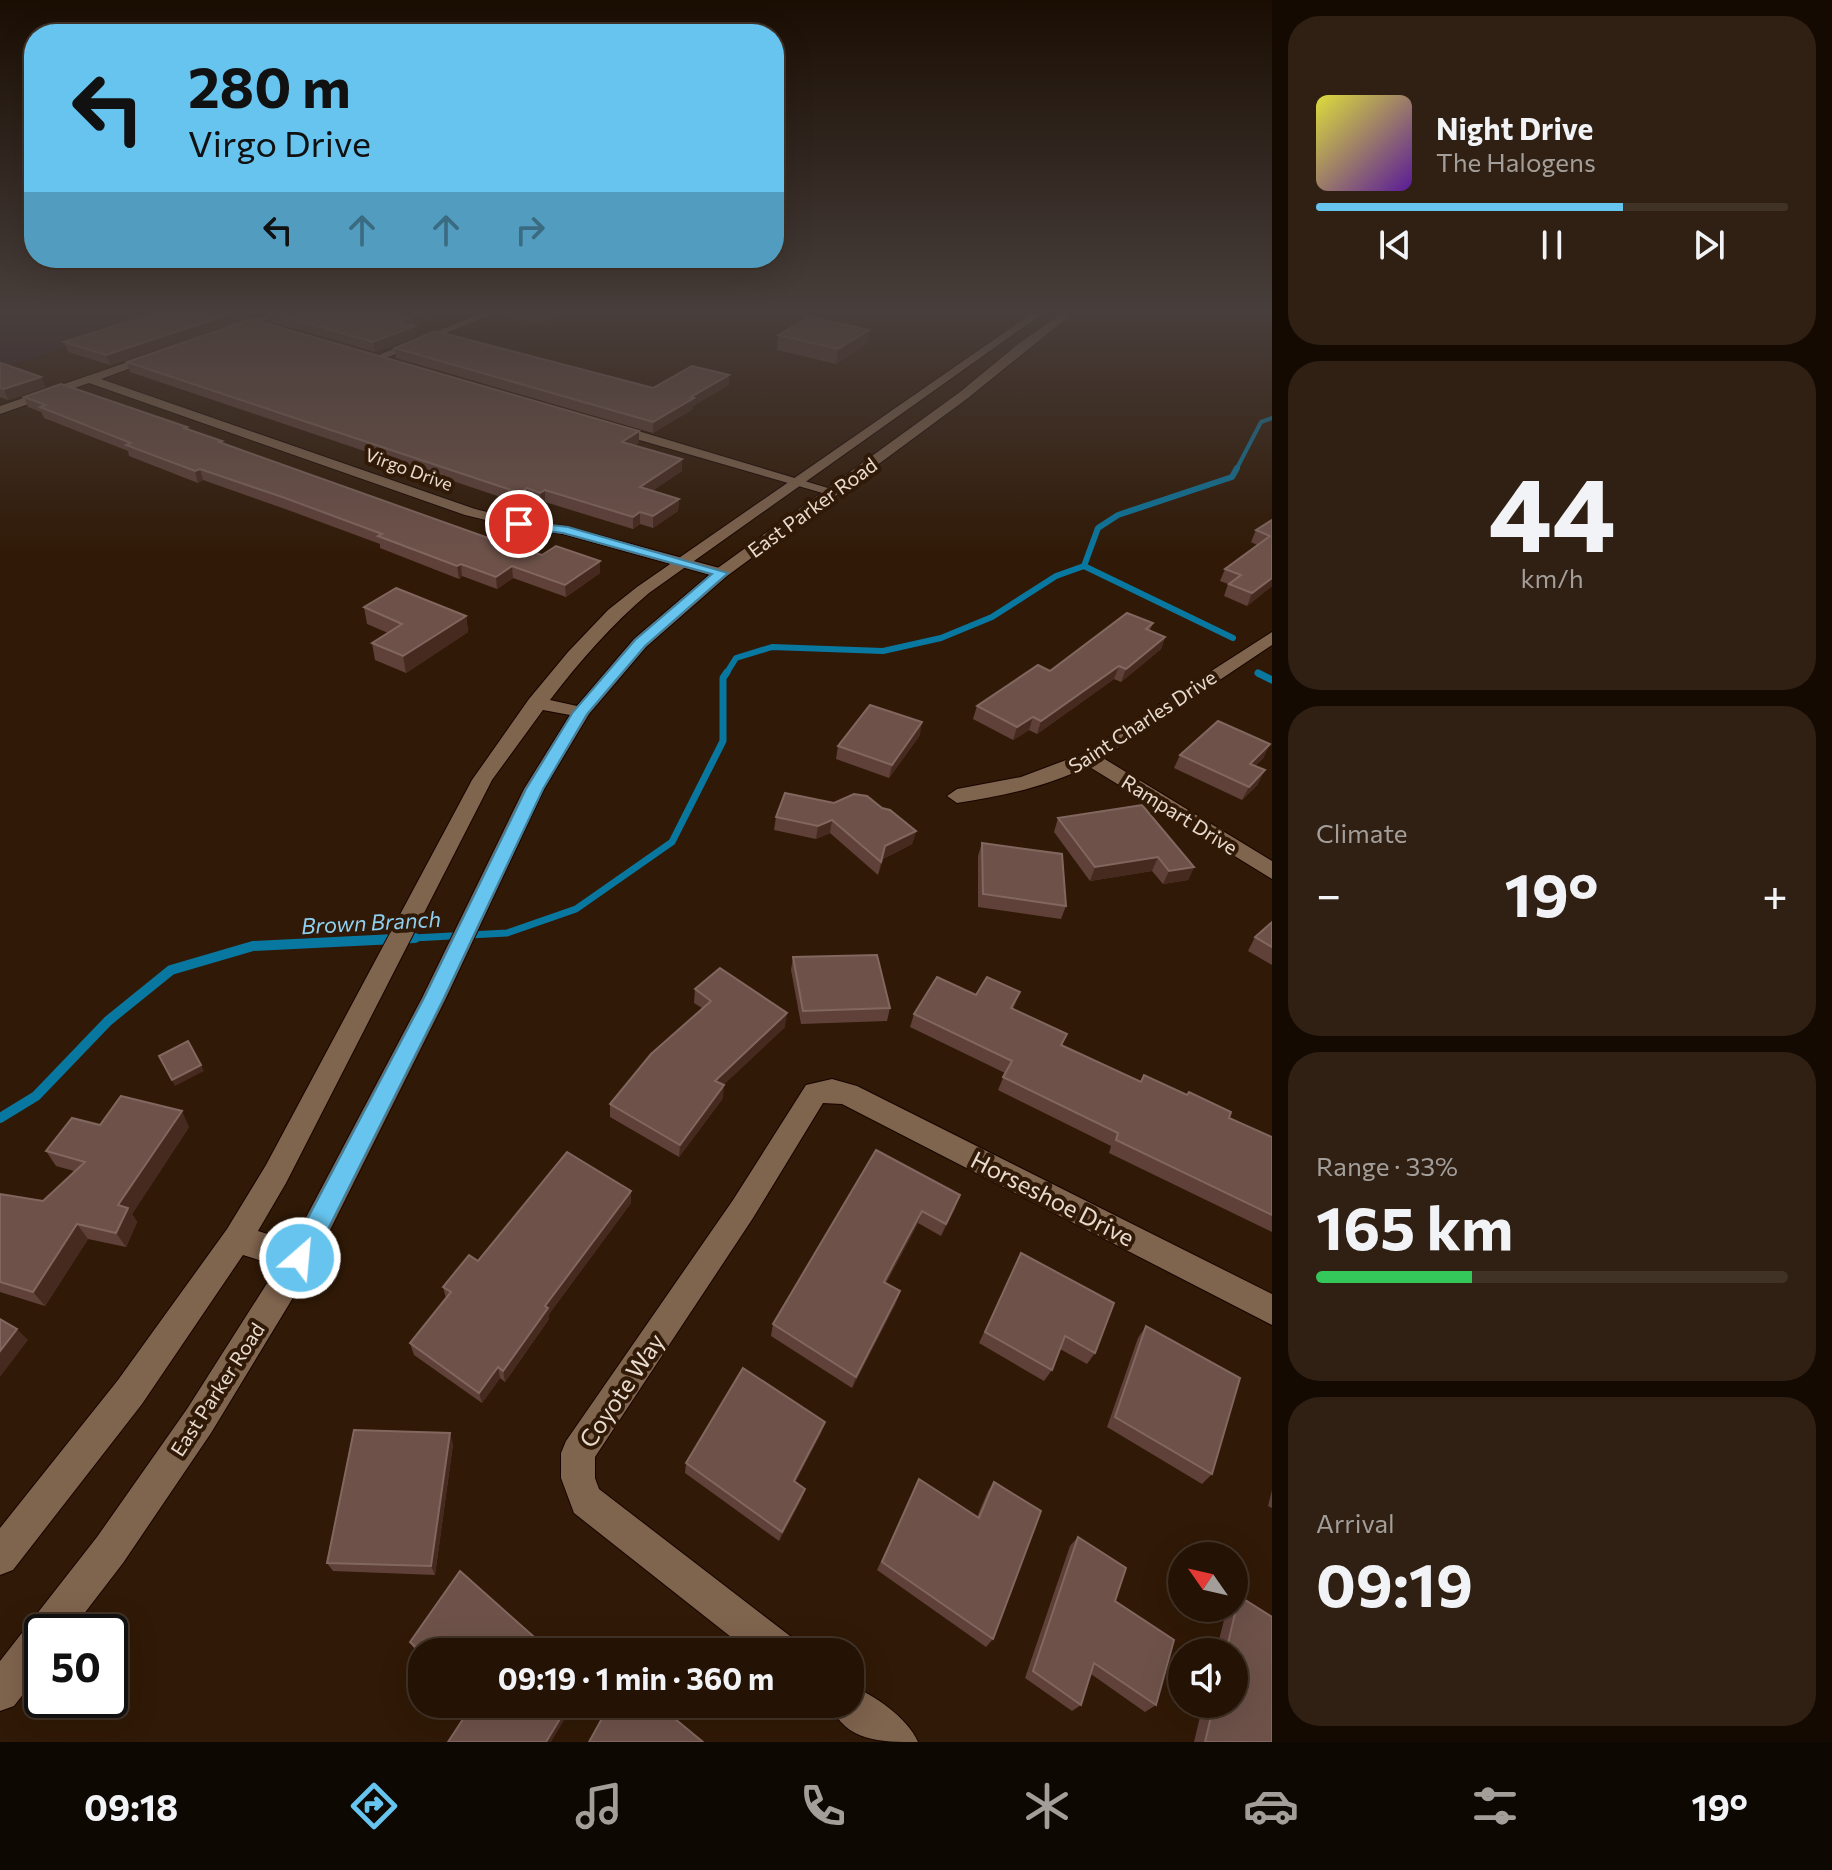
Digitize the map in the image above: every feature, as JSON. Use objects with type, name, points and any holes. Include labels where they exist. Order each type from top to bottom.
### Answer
[{"type":"main road","points":[[0,410],[43,395]]},
{"type":"main road","name":"Virgo Drive","points":[[137,395],[470,512],[519,524],[564,530],[721,573]]},
{"type":"main road","name":"East Parker Road","points":[[0,1557],[130,1392],[237,1239],[276,1174],[482,780],[536,703],[598,629],[682,560],[922,395]]},
{"type":"main road","name":"East Parker Road","points":[[61,1614],[110,1550],[199,1421],[300,1258],[434,998],[534,789],[581,712],[640,643],[721,573],[964,395]]},
{"type":"main road","points":[[900,410],[933,419]]},
{"type":"main road","points":[[603,424],[831,491]]},
{"type":"main road","points":[[860,438],[893,448]]},
{"type":"main road","name":"Saint Charles Drive","points":[[957,796],[1016,788],[1057,775],[1089,758],[1272,637]]},
{"type":"main road","points":[[536,703],[581,712]]},
{"type":"main road","name":"Rampart Drive","points":[[1089,758],[1272,871]]},
{"type":"main road","name":"Horseshoe Drive","points":[[832,1090],[848,1094],[1272,1310]]},
{"type":"main road","name":"Coyote Way","points":[[763,1638],[586,1501],[578,1478],[578,1453],[743,1209],[815,1093],[832,1090]]},
{"type":"main road","points":[[237,1239],[300,1258]]},
{"type":"main road","points":[[0,1692],[24,1662]]},
{"type":"main road","points":[[864,1716],[898,1742]]},
{"type":"building","points":[[94,395],[491,539],[542,555],[556,546],[600,561],[565,585],[512,566],[496,577],[461,564],[457,566],[285,498],[200,469],[195,471],[126,445],[131,443],[40,407],[46,405],[24,397]]},
{"type":"building","points":[[227,395],[515,395],[639,431],[622,442],[682,459],[640,487],[679,499],[653,516],[640,512],[633,517],[545,490],[540,493],[527,488],[520,493]]},
{"type":"building","points":[[560,395],[694,395],[653,422]]},
{"type":"building","points":[[1272,520],[1272,578],[1252,593],[1229,584],[1241,575],[1225,569],[1270,536],[1256,530]]},
{"type":"building","points":[[396,588],[466,616],[403,656],[372,643],[402,624],[364,607]]},
{"type":"building","points":[[1127,613],[1153,623],[1146,629],[1165,637],[1126,669],[1119,666],[1041,721],[1033,717],[1017,727],[977,706],[1038,665],[1050,671]]},
{"type":"building","points":[[870,705],[922,722],[892,765],[838,746]]},
{"type":"building","points":[[1218,721],[1270,744],[1250,764],[1265,770],[1249,787],[1180,755]]},
{"type":"building","points":[[785,793],[834,803],[854,794],[867,796],[916,831],[885,846],[881,862],[832,820],[818,826],[776,817]]},
{"type":"building","points":[[1142,805],[1194,867],[1169,871],[1158,857],[1095,867],[1058,818]]},
{"type":"building","points":[[982,843],[1062,854],[1066,906],[983,894]]},
{"type":"building","points":[[1272,922],[1272,947],[1255,937]]},
{"type":"building","points":[[877,955],[890,1008],[803,1011],[793,957]]},
{"type":"building","points":[[720,968],[787,1013],[715,1081],[724,1085],[680,1145],[610,1104],[651,1054],[711,1001],[695,989]]},
{"type":"building","points":[[937,977],[976,995],[987,977],[1020,992],[1011,1008],[1067,1034],[1061,1045],[1141,1082],[1144,1075],[1187,1095],[1189,1092],[1231,1112],[1229,1118],[1272,1137],[1272,1215],[1116,1140],[1118,1133],[1003,1077],[1012,1061],[914,1014]]},
{"type":"building","points":[[188,1041],[201,1065],[172,1080],[159,1056]]},
{"type":"building","points":[[121,1096],[182,1111],[118,1205],[128,1208],[116,1233],[77,1224],[33,1292],[0,1282],[0,1194],[43,1201],[85,1162],[46,1151],[72,1118],[100,1125]]},
{"type":"building","points":[[876,1150],[960,1195],[946,1224],[922,1211],[884,1282],[900,1291],[856,1377],[773,1324]]},
{"type":"building","points":[[567,1152],[631,1191],[545,1306],[548,1308],[503,1371],[498,1367],[479,1393],[410,1343],[451,1292],[443,1287],[469,1255],[478,1261]]},
{"type":"building","points":[[1021,1253],[1114,1303],[1095,1353],[1065,1336],[1052,1370],[985,1332]]},
{"type":"building","points":[[0,1319],[17,1329],[0,1351]]},
{"type":"building","points":[[1146,1326],[1240,1378],[1212,1474],[1115,1417]]},
{"type":"building","points":[[743,1368],[825,1422],[794,1481],[805,1489],[782,1532],[686,1463]]},
{"type":"building","points":[[354,1430],[450,1433],[431,1566],[327,1563]]},
{"type":"building","points":[[919,1479],[979,1518],[994,1482],[1041,1511],[993,1639],[882,1562]]},
{"type":"building","points":[[1078,1537],[1126,1568],[1115,1601],[1171,1638],[1168,1638],[1168,1662],[1156,1705],[1094,1663],[1081,1705],[1033,1671]]},
{"type":"building","points":[[460,1571],[535,1638],[413,1638]]},
{"type":"building","points":[[1248,1602],[1272,1617],[1272,1742],[1205,1742],[1211,1718],[1248,1718],[1248,1638],[1229,1638],[1233,1622],[1248,1622]]},
{"type":"building","points":[[464,1718],[561,1718],[546,1742],[448,1742]]},
{"type":"building","points":[[602,1718],[674,1718],[703,1742],[589,1742]]},
{"type":"waterway","name":"Brown Branch","points":[[1236,470],[1261,422],[1272,418]]},
{"type":"waterway","name":"Brown Branch","points":[[1084,566],[1098,528],[1118,515],[1232,477],[1237,468]]},
{"type":"waterway","name":"Brown Branch","points":[[726,674],[736,658],[772,647],[883,651],[941,638],[992,617],[1056,576],[1084,566]]},
{"type":"waterway","points":[[1084,566],[1233,638]]},
{"type":"waterway","name":"Brown Branch","points":[[394,939],[507,933],[576,909],[672,842],[723,741],[723,678],[727,672]]},
{"type":"waterway","points":[[1258,673],[1272,680]]},
{"type":"waterway","name":"Brown Branch","points":[[394,939],[415,938]]},
{"type":"waterway","name":"Brown Branch","points":[[0,1118],[36,1096],[108,1021],[171,970],[253,946],[394,939]]},
{"type":"waterway","name":"Brown Branch","points":[[376,940],[394,939]]},
{"type":"route","points":[[300,1258],[434,998],[534,789],[581,712],[640,643],[721,573],[564,530],[519,524]]}]
